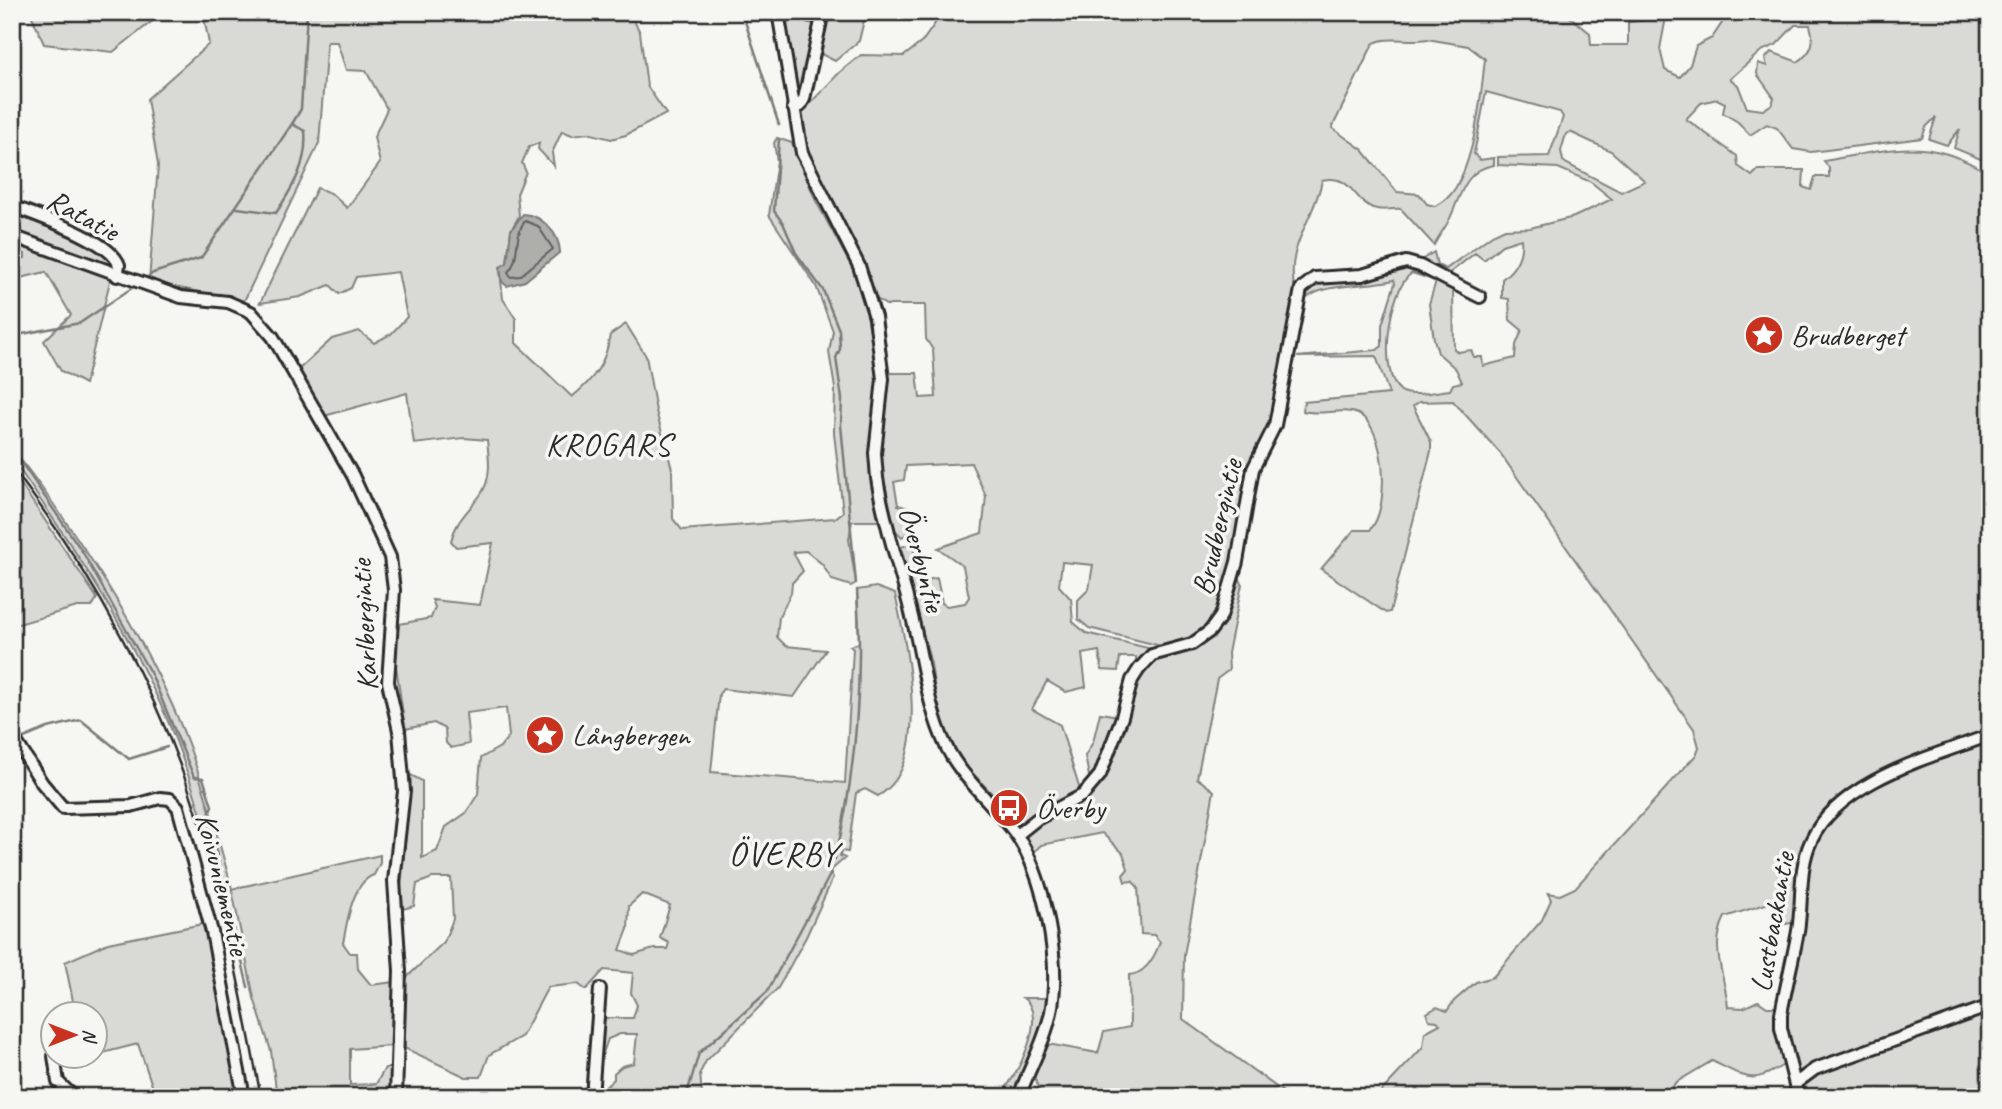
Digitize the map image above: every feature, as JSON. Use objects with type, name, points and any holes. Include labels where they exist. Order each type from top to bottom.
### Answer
[{"type":"street","name":"Överbyntie","points":[[778,12],[799,141],[808,168],[859,266],[875,317],[883,379],[876,453],[877,478],[919,643],[932,711],[953,759],[1017,835],[1040,885],[1054,986],[1051,1014],[1019,1097]]},
{"type":"street","points":[[793,107],[800,106],[804,99],[823,12]]},
{"type":"street","name":"Ratatie","points":[[12,206],[59,225],[110,252],[117,258],[117,276]]},
{"type":"street","name":"Karlbergintie","points":[[12,236],[181,297],[228,302],[251,312],[273,337],[353,476],[390,557],[394,590],[388,682],[399,731],[404,791],[394,881],[400,971],[396,1097]]},
{"type":"street","name":"Brudbergintie","points":[[1017,835],[1037,819],[1083,795],[1100,775],[1122,717],[1132,680],[1139,669],[1152,656],[1192,643],[1210,631],[1221,616],[1237,562],[1253,468],[1275,425],[1300,289],[1315,278],[1362,275],[1406,262],[1420,266],[1480,297]]},
{"type":"street","name":"Koivuniementie","points":[[12,735],[42,783],[63,808],[131,806],[160,798],[170,799],[178,807],[212,932],[244,1097]]},
{"type":"street","name":"Lustbackantie","points":[[1798,1097],[1784,1041],[1781,1014],[1798,929],[1801,882],[1811,841],[1836,810],[1872,780],[1990,735]]},
{"type":"street","points":[[592,1097],[600,989]]},
{"type":"street","points":[[1796,1083],[1815,1069],[1990,1006]]},
{"type":"street","points":[[56,1070],[58,1082],[74,1097]]},
{"type":"shaded area","points":[[30,12],[164,12],[113,52],[44,44]]},
{"type":"shaded area","points":[[203,12],[620,12],[634,21],[640,32],[647,86],[666,114],[626,135],[611,139],[588,133],[572,135],[562,131],[552,153],[554,166],[538,149],[539,143],[529,147],[522,163],[526,172],[517,194],[519,216],[511,230],[507,263],[500,271],[503,299],[516,319],[516,343],[572,397],[598,370],[610,335],[626,324],[646,356],[656,411],[672,469],[673,519],[682,530],[835,518],[843,512],[834,433],[835,388],[829,352],[833,331],[816,286],[769,215],[777,161],[774,143],[777,138],[792,143],[816,201],[856,275],[866,309],[878,376],[869,459],[873,489],[883,521],[852,521],[849,539],[856,583],[851,586],[832,580],[822,564],[806,551],[793,552],[803,571],[792,583],[791,593],[779,617],[777,637],[786,646],[826,650],[794,697],[723,689],[719,694],[711,772],[845,783],[853,649],[850,646],[859,643],[857,590],[876,587],[895,594],[905,642],[912,702],[906,758],[895,780],[878,796],[865,789],[856,793],[848,852],[841,851],[840,856],[845,858],[829,872],[833,878],[806,937],[778,988],[706,1061],[700,1073],[702,1095],[600,1097],[598,1094],[614,1079],[614,1073],[622,1066],[634,1063],[637,1034],[620,1034],[608,1039],[603,1053],[599,1053],[600,1025],[605,1018],[633,1018],[637,1005],[631,993],[633,973],[604,970],[586,990],[578,984],[548,987],[522,1036],[489,1055],[481,1077],[466,1077],[402,1047],[405,979],[444,942],[453,919],[451,878],[432,878],[417,884],[414,906],[403,909],[401,888],[411,775],[422,781],[422,858],[437,851],[446,827],[466,813],[478,794],[481,758],[500,747],[509,736],[506,708],[466,713],[469,744],[451,748],[446,743],[445,729],[434,723],[405,729],[395,642],[399,624],[431,618],[435,607],[432,600],[480,605],[493,543],[456,547],[451,541],[460,521],[481,494],[487,481],[487,440],[464,438],[414,444],[407,393],[324,416],[298,370],[332,339],[359,331],[374,343],[391,334],[407,317],[398,272],[356,277],[351,288],[339,294],[330,285],[300,297],[260,303],[317,188],[331,193],[347,208],[380,163],[374,137],[387,109],[366,71],[346,70],[337,42],[327,42],[319,143],[244,301],[149,282],[158,165],[147,99],[209,44]],"holes":[[[642,894],[670,905],[660,938],[669,943],[667,949],[654,949],[634,955],[620,950],[628,929],[629,906]]]},
{"type":"shaded area","points":[[784,12],[788,18],[814,24],[802,93],[798,97]]},
{"type":"shaded area","points":[[828,12],[866,12],[859,41],[835,61],[819,53]]},
{"type":"shaded area","points":[[943,12],[1564,12],[1590,33],[1591,45],[1628,45],[1628,22],[1654,19],[1656,12],[1667,12],[1660,49],[1665,70],[1680,77],[1690,65],[1696,46],[1712,38],[1724,20],[1732,18],[1730,12],[1990,12],[1990,163],[1954,148],[1960,129],[1947,145],[1929,139],[1936,117],[1926,127],[1922,138],[1811,152],[1793,149],[1777,128],[1767,124],[1750,135],[1738,122],[1723,113],[1725,103],[1717,99],[1701,103],[1686,119],[1737,156],[1738,166],[1752,176],[1758,170],[1804,170],[1803,187],[1811,190],[1815,177],[1829,177],[1829,168],[1824,161],[1884,150],[1914,149],[1944,153],[1990,173],[1990,1097],[1802,1097],[1792,1060],[1759,1077],[1736,1073],[1712,1061],[1675,1083],[1668,1097],[1376,1097],[1423,1047],[1425,1032],[1440,1024],[1429,1020],[1427,1013],[1437,1007],[1447,1011],[1454,1001],[1476,982],[1493,977],[1542,920],[1551,900],[1548,893],[1560,895],[1575,888],[1696,755],[1699,747],[1694,729],[1500,453],[1453,401],[1419,402],[1413,406],[1431,442],[1431,451],[1390,612],[1386,613],[1321,569],[1354,530],[1370,530],[1377,519],[1383,487],[1382,468],[1375,434],[1358,414],[1303,411],[1304,402],[1389,394],[1376,356],[1297,357],[1377,350],[1382,346],[1382,325],[1395,283],[1394,280],[1323,290],[1304,300],[1301,295],[1310,284],[1409,265],[1453,289],[1454,349],[1458,352],[1471,350],[1474,357],[1482,357],[1483,366],[1515,358],[1516,345],[1522,330],[1510,320],[1509,299],[1502,298],[1502,279],[1517,262],[1521,239],[1502,245],[1484,260],[1475,253],[1447,275],[1418,262],[1434,252],[1437,265],[1446,269],[1492,235],[1505,229],[1530,228],[1574,217],[1612,199],[1591,182],[1558,168],[1498,165],[1498,157],[1549,156],[1563,117],[1560,112],[1486,92],[1474,154],[1480,160],[1494,158],[1494,165],[1485,167],[1471,177],[1434,245],[1401,209],[1373,208],[1346,184],[1332,179],[1322,180],[1294,260],[1295,290],[1272,418],[1255,450],[1246,480],[1233,561],[1242,584],[1228,653],[1229,670],[1217,679],[1197,778],[1214,791],[1184,955],[1183,1019],[1290,1097],[1131,1097],[1131,1092],[1107,1090],[1082,1093],[1080,1097],[1042,1097],[1033,1074],[1048,1044],[1098,1053],[1104,1032],[1130,1027],[1129,975],[1145,968],[1160,942],[1154,935],[1141,934],[1138,887],[1132,881],[1125,882],[1123,875],[1128,869],[1123,853],[1102,833],[1041,845],[1033,853],[1020,822],[1007,804],[997,799],[963,763],[949,741],[937,704],[931,664],[901,547],[912,544],[922,581],[937,578],[942,603],[947,606],[965,603],[969,597],[963,566],[938,548],[982,533],[986,496],[971,463],[906,466],[904,480],[894,482],[898,505],[909,508],[911,531],[902,537],[895,530],[881,466],[888,373],[917,373],[920,398],[936,397],[933,350],[926,339],[925,305],[886,305],[875,298],[863,260],[811,159],[800,114],[840,72],[861,55],[904,56],[922,42]],"holes":[[[1795,25],[1810,25],[1812,46],[1798,62],[1771,52],[1765,59],[1767,66],[1758,63],[1757,74],[1774,98],[1772,104],[1763,110],[1747,108],[1738,85],[1730,79],[1761,51],[1776,45]],[[1427,39],[1468,46],[1485,59],[1478,117],[1467,163],[1459,182],[1448,197],[1435,206],[1427,204],[1419,194],[1397,192],[1363,150],[1332,128],[1373,44],[1384,40]],[[1570,132],[1611,151],[1645,181],[1621,192],[1567,164],[1563,161],[1561,151],[1566,134]],[[1412,273],[1436,281],[1429,304],[1434,339],[1438,353],[1456,369],[1462,382],[1453,384],[1450,390],[1411,394],[1401,391],[1394,382],[1389,368],[1389,331],[1397,295]],[[1062,562],[1093,565],[1089,589],[1078,600],[1078,619],[1089,628],[1169,648],[1151,664],[1135,685],[1125,717],[1100,713],[1093,742],[1085,756],[1092,791],[1079,787],[1060,725],[1032,709],[1047,681],[1066,692],[1086,687],[1082,654],[1099,651],[1102,670],[1118,671],[1120,657],[1136,657],[1136,668],[1156,650],[1086,633],[1073,622],[1071,599],[1059,586]],[[1778,900],[1786,924],[1803,920],[1788,1007],[1767,1007],[1758,1001],[1743,1008],[1728,1007],[1719,961],[1720,928],[1725,917]]]},
{"type":"shaded area","points":[[12,211],[102,249],[115,262],[114,267],[12,230]]},
{"type":"shaded area","points":[[12,240],[111,277],[85,384],[61,371],[44,341],[71,315],[46,272],[12,280],[12,261],[25,258],[25,254],[12,251]]},
{"type":"shaded area","points":[[12,448],[88,554],[134,629],[154,668],[189,746],[232,889],[380,855],[380,863],[374,875],[360,886],[356,894],[343,943],[350,953],[357,953],[358,969],[371,985],[395,982],[392,1046],[350,1049],[350,1085],[376,1084],[385,1068],[391,1068],[390,1097],[277,1097],[271,1051],[254,998],[232,890],[221,885],[196,797],[173,733],[148,678],[113,613],[12,459]]},
{"type":"shaded area","points":[[12,471],[97,598],[92,607],[77,607],[12,626]]},
{"type":"shaded area","points":[[203,924],[212,949],[240,1097],[156,1097],[138,1044],[108,1052],[108,1000],[73,1000],[65,962],[108,943]]},
{"type":"shaded area","points":[[1023,998],[1049,998],[1048,1007],[1032,1057],[1015,1097],[998,1097],[1021,1063],[1032,1032],[1030,1006]]},
{"type":"water","points":[[523,214],[537,218],[548,226],[556,238],[560,252],[525,281],[507,286],[502,282],[500,267],[507,263],[511,230]]},
{"type":"waterway","points":[[145,279],[153,273],[201,258],[292,124],[301,109],[307,12]]},
{"type":"waterway","points":[[742,12],[779,125]]},
{"type":"waterway","points":[[237,208],[276,213],[293,184],[304,154],[305,131],[292,124]]},
{"type":"waterway","points":[[779,139],[774,211],[783,223],[796,253],[823,290],[839,330],[840,349],[836,358],[842,399],[841,425],[856,583]]},
{"type":"waterway","points":[[12,336],[80,323],[132,288]]},
{"type":"waterway","points":[[12,449],[82,551],[152,676],[194,777],[203,778],[212,806],[208,817],[248,987]]},
{"type":"waterway","points":[[835,859],[848,794],[856,726],[859,657],[857,590]]},
{"type":"waterway","points":[[19,740],[48,728],[81,720],[129,759],[167,747]]},
{"type":"waterway","points":[[686,1097],[699,1053],[767,992],[831,873]]},
{"type":"railway","points":[[12,467],[69,549],[120,634],[143,678],[182,770],[217,886],[261,1097]]},
{"type":"place","name":"Brudberget","points":[[1764,335]]},
{"type":"place","name":"Långbergen","points":[[545,735]]},
{"type":"place","name":"Överby","points":[[1009,808]]},
{"type":"district","name":"KROGARS","points":[[609,444]]},
{"type":"district","name":"ÖVERBY","points":[[784,854]]}]
